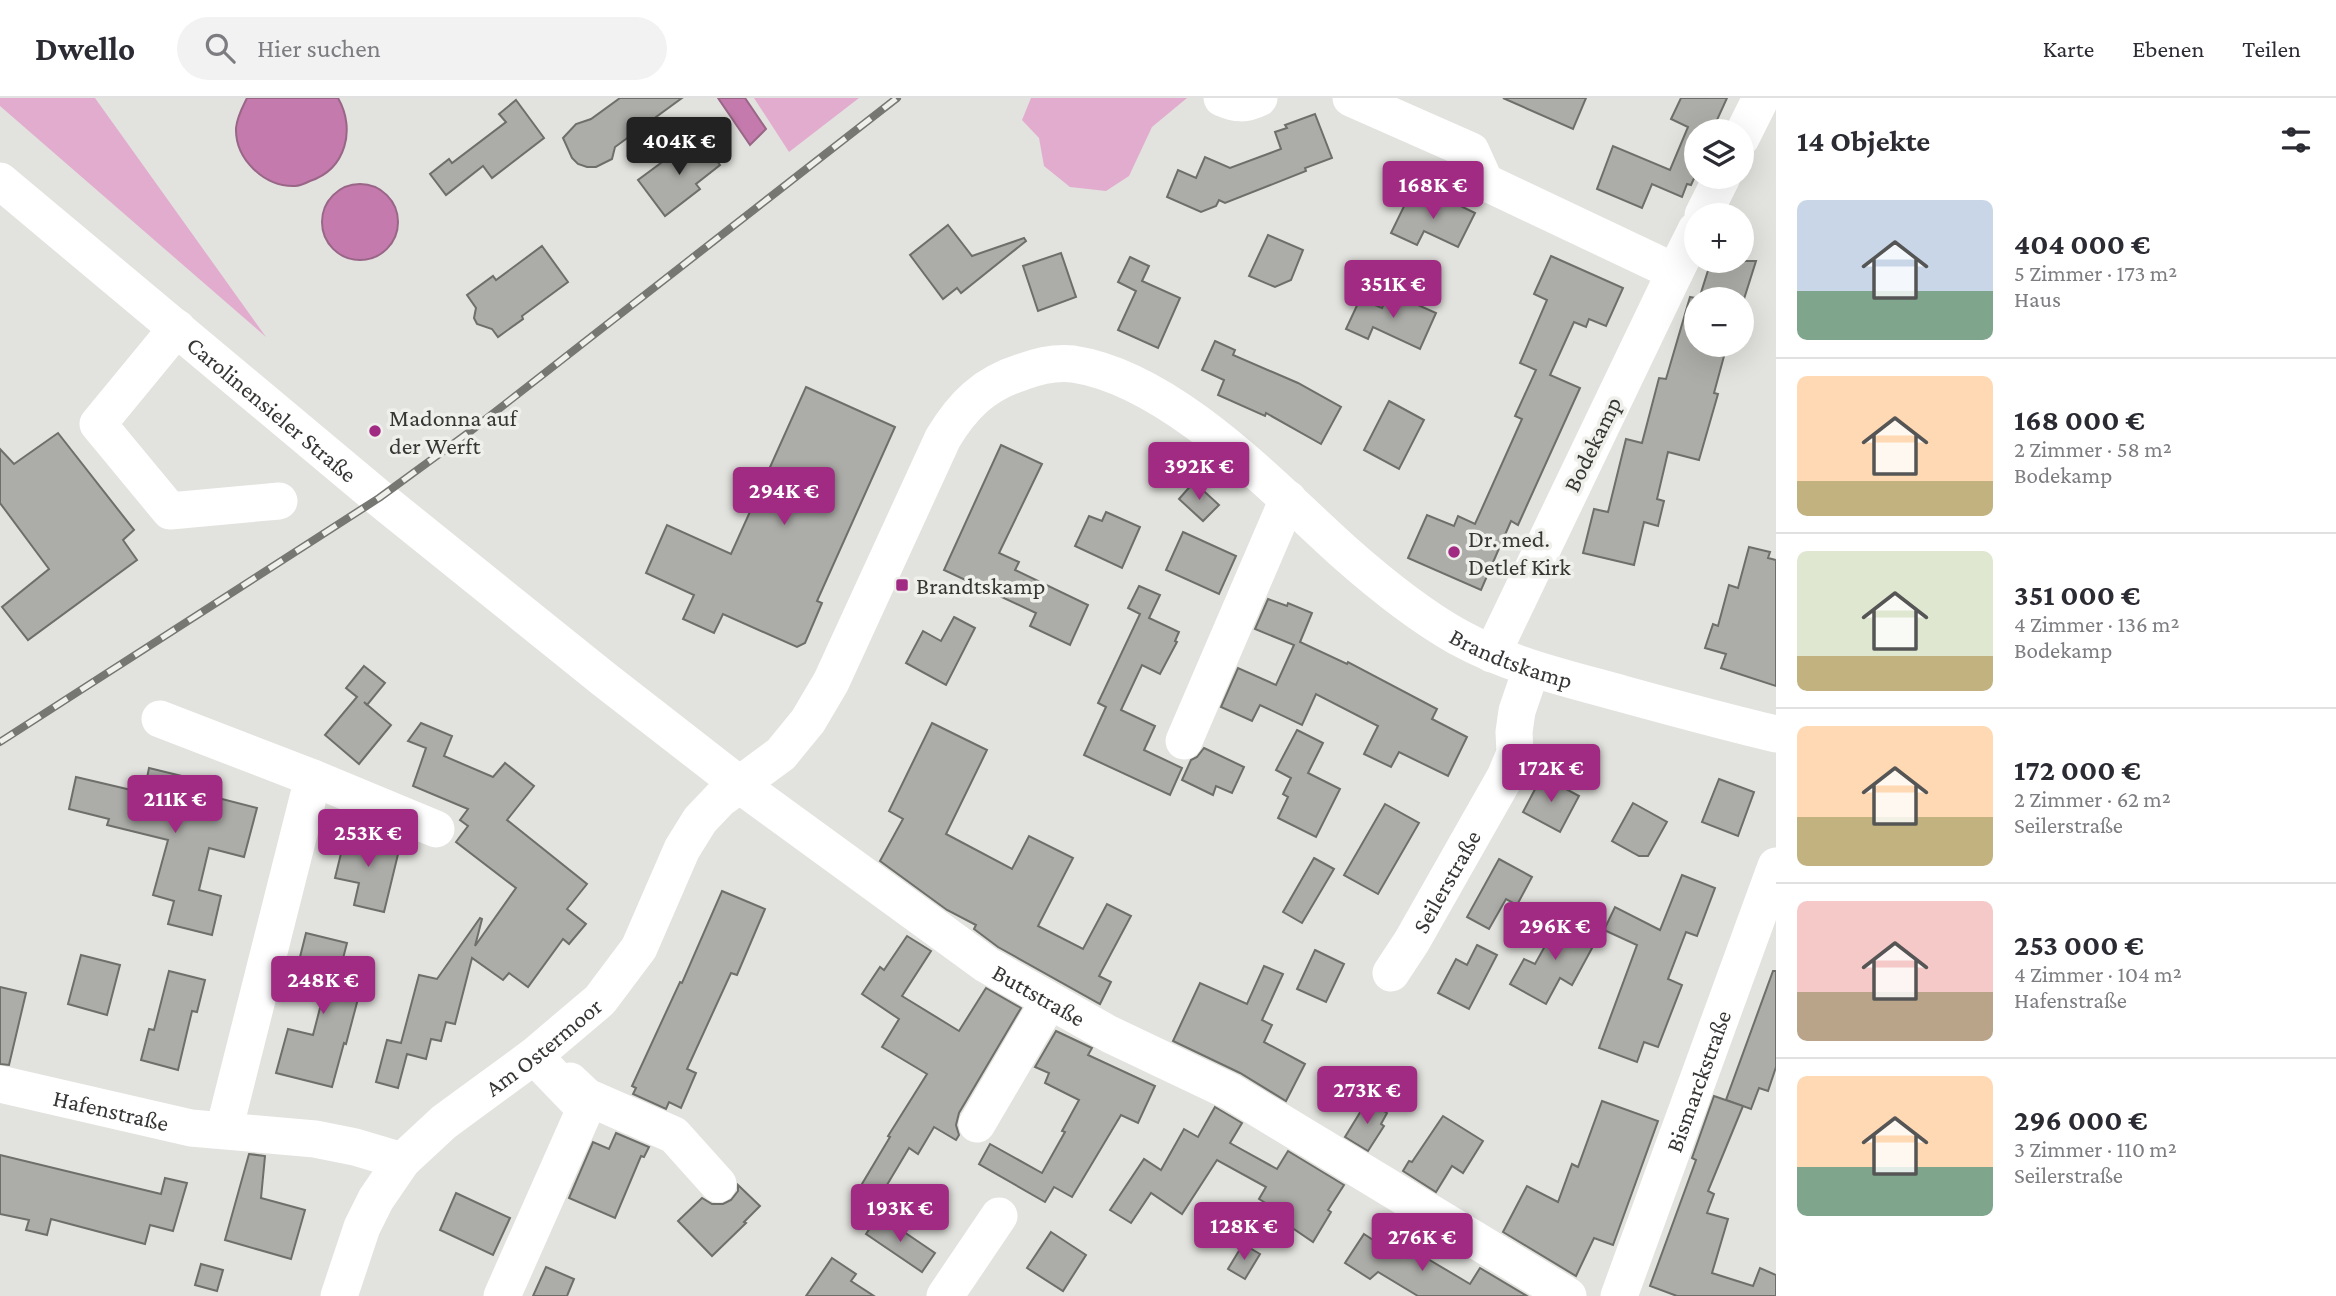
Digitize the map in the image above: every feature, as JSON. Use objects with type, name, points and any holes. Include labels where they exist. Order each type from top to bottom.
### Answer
[{"type":"street","points":[[1222,98],[1233,103],[1248,103],[1259,98]]},
{"type":"street","points":[[1351,98],[1471,151],[1485,182],[1675,272]]},
{"type":"street","points":[[1750,119],[1761,98]]},
{"type":"street","name":"Carolinensieler Straße","points":[[0,181],[379,498],[549,634]]},
{"type":"street","name":"Bodekamp","points":[[1492,654],[1684,254]]},
{"type":"street","points":[[177,328],[98,424],[170,511],[279,501]]},
{"type":"street","name":"Brandtskamp","points":[[740,785],[781,754],[808,721],[831,682],[943,438],[959,412],[986,388],[1007,377],[1044,364],[1073,364],[1115,376],[1167,402],[1217,438],[1345,553],[1408,604],[1457,636],[1492,654],[1531,670],[1776,734]]},
{"type":"street","points":[[1184,741],[1287,499]]},
{"type":"street","name":"Buttstraße","points":[[549,634],[740,785],[986,965],[1109,1034],[1231,1092],[1568,1296]]},
{"type":"street","name":"Seilerstraße","points":[[1391,973],[1505,777],[1515,753],[1517,711],[1531,670]]},
{"type":"street","points":[[160,719],[436,829]]},
{"type":"street","points":[[224,1130],[313,778]]},
{"type":"street","name":"Am Ostermoor","points":[[338,1296],[362,1227],[376,1199],[402,1161],[444,1122],[537,1054],[600,1000],[639,948],[682,849],[700,820],[720,799],[740,785]]},
{"type":"street","name":"Bismarckstraße","points":[[1619,1296],[1776,866]]},
{"type":"street","points":[[977,1124],[1049,1002]]},
{"type":"street","points":[[537,1054],[587,1097],[674,1135],[718,1184]]},
{"type":"street","points":[[502,1296],[585,1110],[537,1054]]},
{"type":"street","name":"Hafenstraße","points":[[0,1084],[191,1128],[315,1139],[402,1161]]},
{"type":"street","points":[[944,1296],[999,1216]]},
{"type":"shaded area","points":[[0,98],[95,98],[266,337],[0,106]]},
{"type":"shaded area","points":[[247,98],[338,98],[346,122],[347,135],[339,158],[322,175],[299,186],[284,185],[262,176],[246,160],[237,139],[237,120]]},
{"type":"shaded area","points":[[718,98],[745,98],[766,129],[750,145]]},
{"type":"shaded area","points":[[754,98],[859,98],[789,152]]},
{"type":"shaded area","points":[[1031,98],[1187,98],[1152,127],[1129,176],[1106,191],[1070,187],[1044,166],[1039,138],[1022,120]]},
{"type":"shaded area","points":[[360,184],[374,187],[387,195],[395,208],[398,222],[395,236],[387,249],[374,257],[360,260],[346,257],[333,249],[325,236],[322,222],[325,208],[333,195],[346,187]]},
{"type":"building","points":[[620,98],[682,98],[615,147],[612,159],[596,167],[578,164],[572,158],[563,138],[576,124],[591,119]]},
{"type":"building","points":[[1503,98],[1586,98],[1573,129]]},
{"type":"building","points":[[1681,98],[1727,98],[1717,119],[1684,119],[1684,125],[1671,119]]},
{"type":"building","points":[[516,100],[544,138],[492,178],[483,166],[446,195],[430,174],[449,159],[452,163],[506,122],[499,114]]},
{"type":"building","points":[[1315,114],[1332,158],[1225,203],[1219,200],[1216,206],[1201,212],[1167,197],[1178,170],[1196,178],[1205,157],[1230,168],[1281,149],[1275,132],[1287,128],[1285,125]]},
{"type":"building","points":[[1684,137],[1685,189],[1682,197],[1652,184],[1642,208],[1597,189],[1613,146],[1670,170]]},
{"type":"building","points":[[701,140],[720,165],[696,184],[700,189],[665,216],[638,180],[673,154],[677,158]]},
{"type":"building","points":[[1436,194],[1475,213],[1458,247],[1424,231],[1417,245],[1391,233],[1409,196],[1431,206]]},
{"type":"building","points":[[948,225],[972,256],[1024,238],[1026,241],[961,293],[957,288],[943,299],[910,255]]},
{"type":"building","points":[[1268,235],[1303,250],[1291,280],[1275,287],[1249,276]]},
{"type":"building","points":[[542,246],[568,282],[498,337],[492,329],[477,324],[474,318],[476,308],[467,295],[493,276],[496,280]]},
{"type":"building","points":[[1061,253],[1076,297],[1038,311],[1023,266]]},
{"type":"building","points":[[1551,256],[1623,288],[1606,326],[1589,319],[1586,327],[1574,322],[1550,375],[1580,388],[1518,525],[1511,521],[1481,590],[1408,558],[1427,515],[1454,526],[1458,516],[1475,524],[1522,419],[1515,416],[1536,370],[1520,363],[1547,300],[1534,294]]},
{"type":"building","points":[[1130,257],[1149,266],[1142,281],[1180,298],[1158,348],[1118,330],[1136,291],[1118,282]]},
{"type":"building","points":[[1707,273],[1752,273],[1748,287],[1703,287]]},
{"type":"building","points":[[1389,292],[1436,313],[1420,349],[1373,327],[1368,339],[1346,329],[1360,299],[1382,308]]},
{"type":"building","points":[[1684,318],[1684,357],[1724,357],[1714,393],[1718,394],[1699,460],[1668,452],[1657,499],[1664,501],[1658,526],[1644,522],[1634,565],[1583,553],[1594,509],[1608,512],[1626,439],[1642,443],[1659,378],[1666,379]]},
{"type":"building","points":[[1215,341],[1235,350],[1233,355],[1298,383],[1341,407],[1321,444],[1266,413],[1265,416],[1218,395],[1224,380],[1202,370]]},
{"type":"building","points":[[806,387],[895,427],[817,601],[822,603],[805,643],[797,647],[723,614],[714,633],[683,619],[694,595],[646,573],[667,525],[731,554]]},
{"type":"building","points":[[1389,401],[1424,420],[1399,469],[1364,450]]},
{"type":"building","points":[[58,433],[134,530],[123,540],[137,560],[28,640],[2,607],[49,569],[0,503],[0,449],[14,464]]},
{"type":"building","points":[[1001,445],[1042,464],[999,553],[1019,562],[1015,570],[1088,605],[1070,645],[1030,626],[1036,613],[944,570]]},
{"type":"building","points":[[1194,482],[1219,505],[1203,521],[1179,499]]},
{"type":"building","points":[[1106,512],[1140,527],[1122,568],[1075,546],[1089,516],[1102,521]]},
{"type":"building","points":[[1183,532],[1236,556],[1219,594],[1166,570]]},
{"type":"building","points":[[1749,547],[1770,552],[1768,558],[1776,560],[1776,686],[1721,668],[1726,654],[1705,648],[1713,624],[1718,626],[1729,585],[1738,588]]},
{"type":"building","points":[[1139,586],[1160,595],[1149,618],[1179,632],[1175,641],[1177,642],[1160,674],[1142,665],[1121,710],[1155,726],[1144,750],[1182,768],[1170,795],[1084,755],[1106,707],[1098,703],[1140,614],[1128,608]]},
{"type":"building","points":[[1268,599],[1287,606],[1288,603],[1312,613],[1300,642],[1347,664],[1348,662],[1437,709],[1432,719],[1467,737],[1448,776],[1399,752],[1391,767],[1364,754],[1378,726],[1316,694],[1302,725],[1260,705],[1252,721],[1221,707],[1238,668],[1276,685],[1294,645],[1255,629]]},
{"type":"building","points":[[954,617],[975,628],[946,685],[906,663],[923,631],[941,641]]},
{"type":"building","points":[[364,666],[385,683],[367,705],[391,725],[359,764],[325,735],[357,697],[346,688]]},
{"type":"building","points":[[421,723],[452,736],[444,756],[493,777],[505,763],[534,786],[507,820],[587,884],[567,909],[586,924],[569,944],[563,939],[528,987],[509,973],[503,980],[472,958],[455,1024],[446,1022],[441,1041],[431,1039],[426,1059],[407,1054],[398,1088],[376,1082],[387,1040],[401,1043],[419,975],[437,979],[480,918],[482,919],[475,946],[516,888],[456,842],[468,826],[460,820],[468,809],[413,786],[426,748],[408,741]]},
{"type":"building","points":[[932,723],[987,750],[946,834],[1012,869],[1029,836],[1073,858],[1038,926],[1083,949],[1107,904],[1131,916],[1099,976],[1111,982],[1100,1004],[998,947],[974,929],[976,925],[947,910],[880,861],[903,819],[889,811]]},
{"type":"building","points":[[1297,730],[1323,743],[1308,773],[1340,789],[1316,837],[1278,818],[1288,797],[1283,794],[1291,778],[1276,770]]},
{"type":"building","points":[[1204,748],[1244,767],[1232,793],[1216,786],[1213,795],[1182,780],[1191,760]]},
{"type":"building","points":[[149,768],[190,778],[187,790],[257,808],[244,857],[209,848],[199,890],[221,896],[212,935],[168,924],[174,901],[153,895],[168,840],[107,825],[109,819],[69,809],[76,777],[144,793]]},
{"type":"building","points":[[1542,776],[1579,796],[1560,832],[1523,812]]},
{"type":"building","points":[[1719,779],[1754,792],[1738,836],[1702,822]]},
{"type":"building","points":[[1633,803],[1667,822],[1648,856],[1639,856],[1612,841]]},
{"type":"building","points":[[1385,804],[1419,823],[1378,894],[1344,875]]},
{"type":"building","points":[[346,833],[400,846],[384,912],[354,905],[359,883],[335,878]]},
{"type":"building","points":[[1314,858],[1334,869],[1302,923],[1283,912]]},
{"type":"building","points":[[1499,859],[1532,877],[1517,905],[1506,899],[1489,929],[1467,917]]},
{"type":"building","points":[[1682,875],[1715,888],[1697,936],[1686,932],[1668,979],[1682,985],[1658,1047],[1644,1042],[1637,1062],[1599,1048],[1637,945],[1604,930],[1615,907],[1660,930]]},
{"type":"building","points":[[722,891],[765,909],[737,975],[731,973],[687,1069],[696,1073],[681,1108],[669,1102],[666,1109],[633,1094],[636,1088],[632,1086],[680,982],[682,983]]},
{"type":"building","points":[[1560,919],[1597,939],[1572,985],[1560,978],[1546,1004],[1510,984],[1524,959],[1535,964]]},
{"type":"building","points":[[306,933],[347,943],[339,974],[363,980],[332,1087],[276,1073],[288,1029],[313,1035],[328,977],[297,969]]},
{"type":"building","points":[[907,936],[931,951],[902,996],[959,1031],[986,988],[1021,1008],[959,1113],[956,1125],[959,1135],[956,1140],[934,1127],[918,1154],[909,1148],[878,1200],[859,1189],[927,1074],[882,1047],[899,1019],[862,994],[880,967],[884,970]]},
{"type":"building","points":[[1477,945],[1497,955],[1469,1009],[1438,993],[1456,959],[1467,965]]},
{"type":"building","points":[[1315,950],[1344,964],[1326,1002],[1297,989]]},
{"type":"building","points":[[81,955],[120,965],[107,1015],[68,1004]]},
{"type":"building","points":[[1264,966],[1283,974],[1262,1020],[1272,1025],[1264,1042],[1305,1064],[1286,1101],[1240,1073],[1173,1041],[1200,983],[1247,1004]]},
{"type":"building","points":[[169,971],[205,980],[197,1012],[192,1011],[178,1070],[141,1060],[149,1029],[154,1030]]},
{"type":"building","points":[[1773,971],[1776,971],[1776,1067],[1768,1091],[1759,1088],[1751,1109],[1726,1100]]},
{"type":"building","points":[[0,987],[26,993],[9,1065],[0,1064]]},
{"type":"building","points":[[1056,1031],[1092,1048],[1088,1055],[1155,1086],[1138,1123],[1121,1115],[1072,1197],[1054,1187],[1045,1202],[979,1164],[990,1144],[1042,1173],[1079,1100],[1045,1083],[1049,1073],[1035,1067]]},
{"type":"building","points":[[1714,1096],[1743,1106],[1708,1191],[1714,1194],[1707,1213],[1728,1219],[1712,1273],[1753,1286],[1760,1268],[1776,1275],[1776,1296],[1677,1296],[1650,1286],[1696,1160],[1692,1158]]},
{"type":"building","points":[[1367,1101],[1387,1113],[1381,1124],[1384,1126],[1368,1151],[1345,1137]]},
{"type":"building","points":[[1602,1101],[1658,1121],[1613,1245],[1594,1238],[1576,1276],[1503,1232],[1527,1186],[1558,1202],[1572,1164],[1578,1167]]},
{"type":"building","points":[[1215,1107],[1242,1123],[1230,1143],[1277,1169],[1288,1151],[1344,1185],[1328,1210],[1331,1212],[1313,1242],[1288,1225],[1292,1219],[1259,1199],[1266,1187],[1217,1160],[1182,1214],[1151,1193],[1131,1223],[1110,1210],[1144,1159],[1161,1170],[1184,1129],[1198,1137]]},
{"type":"building","points":[[1443,1116],[1483,1141],[1463,1173],[1452,1166],[1436,1192],[1403,1171]]},
{"type":"building","points":[[616,1133],[649,1147],[644,1157],[641,1156],[615,1218],[569,1198],[593,1142],[609,1149]]},
{"type":"building","points":[[249,1154],[265,1156],[261,1198],[305,1210],[291,1259],[225,1240]]},
{"type":"building","points":[[0,1155],[161,1194],[165,1178],[187,1183],[173,1231],[150,1225],[145,1244],[51,1219],[47,1235],[26,1230],[29,1220],[0,1214]]},
{"type":"building","points":[[738,1185],[760,1206],[712,1256],[678,1221],[702,1198],[712,1204],[723,1204],[731,1200],[738,1191]]},
{"type":"building","points":[[456,1193],[510,1218],[493,1255],[440,1230]]},
{"type":"building","points":[[879,1215],[935,1253],[922,1272],[866,1234]]},
{"type":"building","points":[[1051,1232],[1086,1255],[1063,1291],[1027,1268]]},
{"type":"building","points":[[1364,1234],[1399,1257],[1406,1246],[1470,1284],[1480,1268],[1527,1296],[1418,1296],[1378,1272],[1370,1279],[1345,1263]]},
{"type":"building","points":[[1243,1244],[1260,1254],[1245,1279],[1228,1269]]},
{"type":"building","points":[[832,1258],[856,1274],[851,1281],[874,1296],[806,1296]]},
{"type":"building","points":[[201,1264],[223,1270],[217,1291],[195,1285]]},
{"type":"building","points":[[546,1267],[574,1279],[567,1296],[533,1296]]},
{"type":"railway","points":[[0,742],[379,498],[468,433],[897,98]]},
{"type":"place","name":"Madonna auf der Werft","points":[[375,431]]},
{"type":"place","name":"Dr. med. Detlef Kirk","points":[[1454,552]]},
{"type":"place","name":"Brandtskamp","points":[[902,585]]}]
